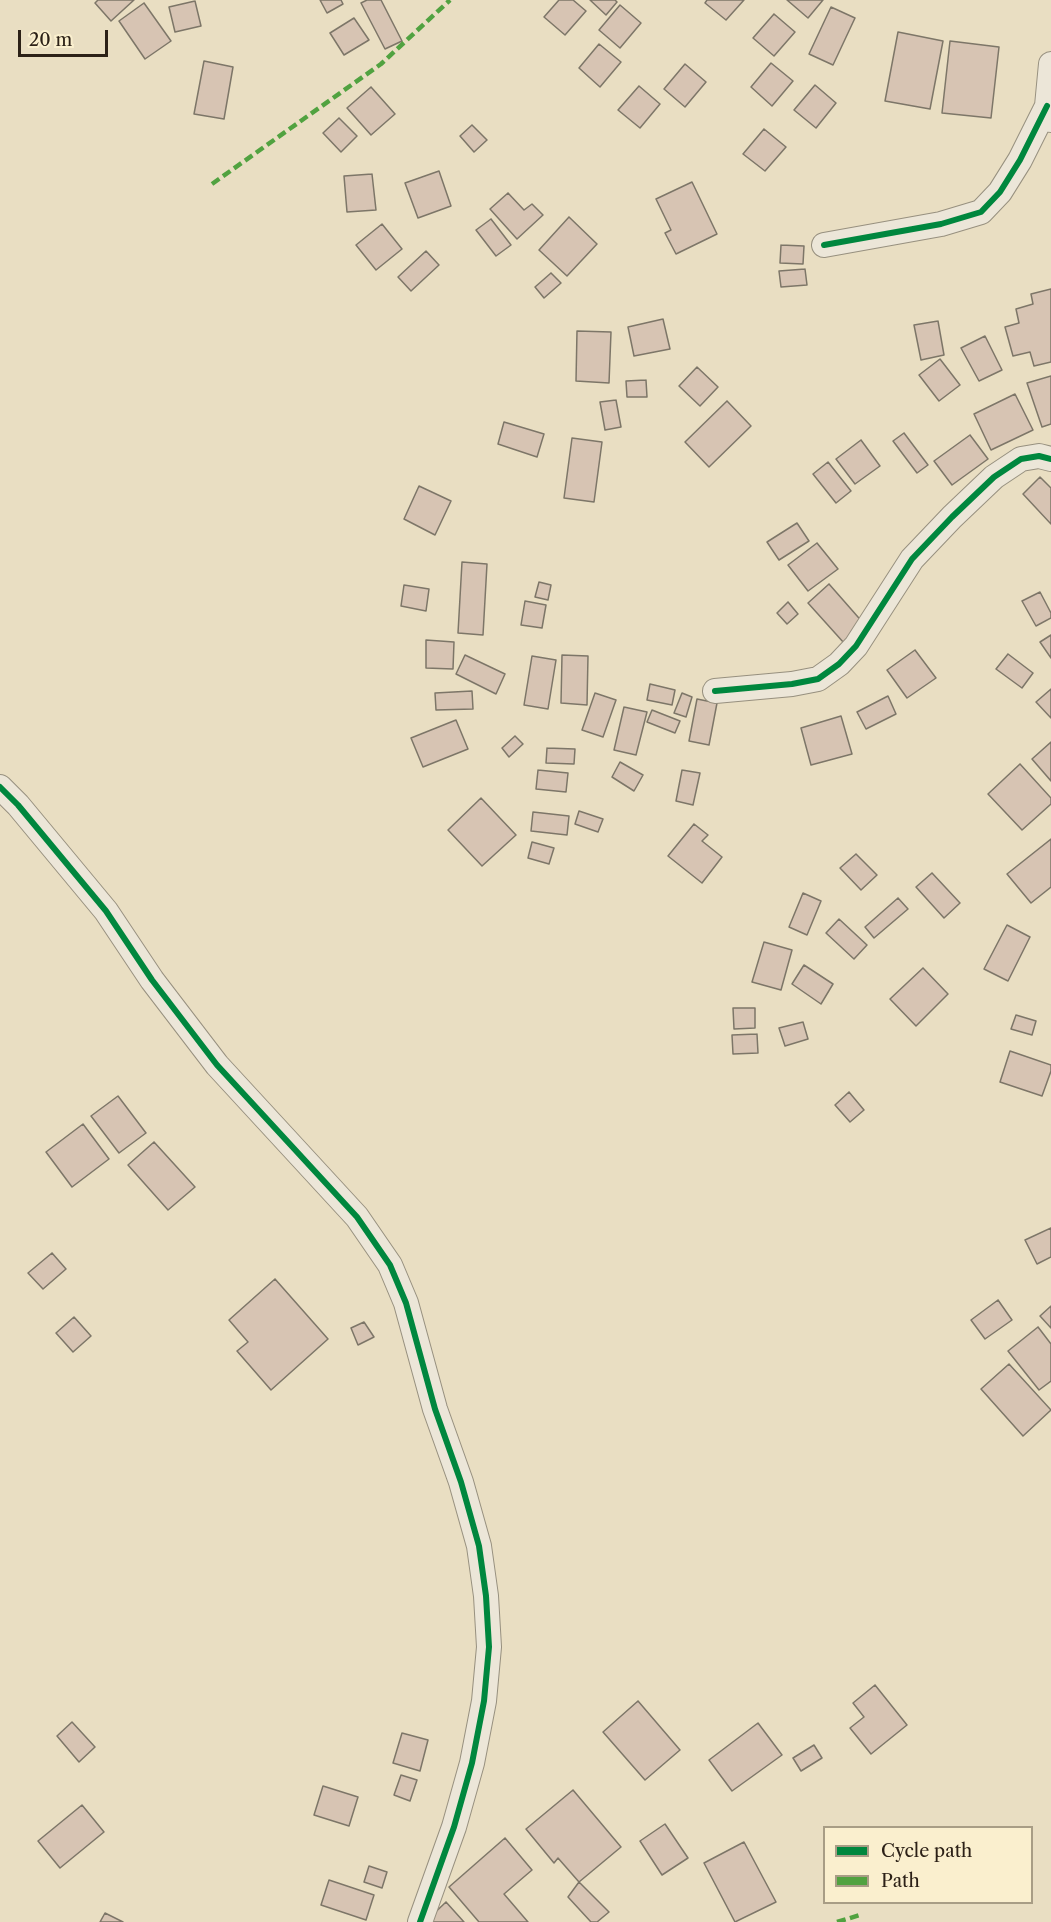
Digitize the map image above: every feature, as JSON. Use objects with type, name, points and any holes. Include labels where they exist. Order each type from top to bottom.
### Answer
[{"type":"street","points":[[824,245],[941,224],[981,213],[1000,192],[1049,113],[1051,64]]},
{"type":"street","points":[[715,692],[818,679],[839,664],[856,646],[912,559],[994,477],[1021,459],[1039,456],[1051,459]]},
{"type":"street","points":[[0,787],[18,805],[106,911],[152,980],[217,1065],[357,1217],[390,1265],[406,1303],[435,1409],[461,1482],[479,1546],[486,1596],[489,1647],[484,1701],[472,1763],[454,1827],[420,1922]]},
{"type":"building","points":[[98,0],[134,0],[111,21],[95,3]]},
{"type":"building","points":[[320,0],[341,0],[343,4],[327,13]]},
{"type":"building","points":[[367,0],[381,0],[402,41],[385,49],[361,3]]},
{"type":"building","points":[[559,0],[573,0],[586,11],[565,35],[544,17]]},
{"type":"building","points":[[590,0],[615,0],[617,2],[606,15]]},
{"type":"building","points":[[707,0],[744,0],[726,20],[705,3]]},
{"type":"building","points":[[787,0],[823,0],[808,18]]},
{"type":"building","points":[[195,1],[201,26],[175,32],[169,7]]},
{"type":"building","points":[[144,3],[171,41],[145,59],[119,21]]},
{"type":"building","points":[[620,5],[641,23],[620,48],[599,30]]},
{"type":"building","points":[[831,7],[855,18],[833,65],[809,54]]},
{"type":"building","points":[[774,14],[795,32],[774,56],[753,38]]},
{"type":"building","points":[[354,18],[369,40],[344,55],[330,33]]},
{"type":"building","points":[[898,32],[943,41],[930,109],[885,101]]},
{"type":"building","points":[[950,41],[999,47],[991,118],[942,113]]},
{"type":"building","points":[[599,44],[621,62],[600,87],[579,68]]},
{"type":"building","points":[[204,61],[233,67],[224,119],[194,114]]},
{"type":"building","points":[[771,63],[793,81],[772,106],[751,87]]},
{"type":"building","points":[[685,64],[706,82],[685,107],[664,89]]},
{"type":"building","points":[[815,85],[836,103],[816,128],[794,110]]},
{"type":"building","points":[[639,86],[660,104],[640,128],[618,110]]},
{"type":"building","points":[[371,87],[395,114],[371,135],[347,108]]},
{"type":"building","points":[[339,118],[357,136],[341,152],[323,133]]},
{"type":"building","points":[[472,125],[487,140],[474,152],[460,136]]},
{"type":"building","points":[[764,129],[786,147],[765,171],[743,154]]},
{"type":"building","points":[[439,171],[451,206],[418,218],[405,183]]},
{"type":"building","points":[[372,174],[376,210],[347,212],[344,176]]},
{"type":"building","points":[[692,182],[717,234],[676,254],[665,233],[671,230],[656,199]]},
{"type":"building","points":[[508,193],[524,210],[532,204],[543,215],[517,239],[490,209]]},
{"type":"building","points":[[569,217],[597,244],[567,276],[539,250]]},
{"type":"building","points":[[491,219],[511,245],[496,256],[476,230]]},
{"type":"building","points":[[382,224],[402,249],[376,270],[356,245]]},
{"type":"building","points":[[781,245],[804,246],[803,264],[780,263]]},
{"type":"building","points":[[426,251],[439,265],[411,291],[398,277]]},
{"type":"building","points":[[805,269],[807,285],[781,287],[779,271]]},
{"type":"building","points":[[551,273],[561,283],[544,298],[535,287]]},
{"type":"building","points":[[1051,289],[1051,362],[1034,366],[1030,352],[1013,356],[1005,327],[1019,323],[1016,309],[1033,304],[1031,294]]},
{"type":"building","points":[[663,319],[670,349],[634,356],[628,327]]},
{"type":"building","points":[[938,321],[944,355],[921,360],[914,325]]},
{"type":"building","points":[[577,331],[611,332],[609,383],[576,381]]},
{"type":"building","points":[[985,336],[1002,370],[979,381],[961,348]]},
{"type":"building","points":[[940,359],[960,385],[939,401],[919,375]]},
{"type":"building","points":[[697,367],[718,387],[700,406],[679,386]]},
{"type":"building","points":[[1051,376],[1051,424],[1042,427],[1027,383]]},
{"type":"building","points":[[646,380],[647,397],[627,397],[626,381]]},
{"type":"building","points":[[1015,394],[1033,430],[991,450],[974,414]]},
{"type":"building","points":[[616,400],[621,427],[605,430],[600,402]]},
{"type":"building","points":[[727,401],[751,426],[709,467],[685,442]]},
{"type":"building","points":[[504,422],[544,434],[537,457],[498,444]]},
{"type":"building","points":[[904,433],[928,465],[917,473],[893,441]]},
{"type":"building","points":[[970,435],[988,459],[952,485],[934,461]]},
{"type":"building","points":[[572,438],[602,442],[594,502],[564,498]]},
{"type":"building","points":[[861,440],[880,466],[855,484],[836,459]]},
{"type":"building","points":[[828,462],[851,491],[836,503],[813,474]]},
{"type":"building","points":[[1040,477],[1051,488],[1051,524],[1023,494]]},
{"type":"building","points":[[419,486],[451,501],[435,535],[404,519]]},
{"type":"building","points":[[797,523],[809,541],[779,560],[767,542]]},
{"type":"building","points":[[817,543],[838,569],[808,591],[788,565]]},
{"type":"building","points":[[462,562],[487,564],[483,635],[458,633]]},
{"type":"building","points":[[539,582],[551,585],[548,600],[535,597]]},
{"type":"building","points":[[829,584],[865,625],[844,643],[808,603]]},
{"type":"building","points":[[404,585],[429,589],[426,611],[401,606]]},
{"type":"building","points":[[1040,592],[1051,613],[1051,618],[1036,626],[1022,601]]},
{"type":"building","points":[[525,601],[546,605],[542,628],[521,625]]},
{"type":"building","points":[[788,602],[798,614],[787,624],[777,613]]},
{"type":"building","points":[[1051,635],[1051,658],[1040,642]]},
{"type":"building","points":[[426,640],[454,642],[453,669],[426,668]]},
{"type":"building","points":[[915,650],[936,678],[907,698],[887,670]]},
{"type":"building","points":[[1008,654],[1033,673],[1022,688],[996,669]]},
{"type":"building","points":[[465,655],[505,674],[496,694],[456,674]]},
{"type":"building","points":[[562,655],[588,656],[587,705],[561,703]]},
{"type":"building","points":[[532,656],[556,660],[548,709],[524,705]]},
{"type":"building","points":[[650,684],[675,690],[672,705],[647,700]]},
{"type":"building","points":[[1051,689],[1051,718],[1036,702]]},
{"type":"building","points":[[472,691],[473,709],[436,710],[435,693]]},
{"type":"building","points":[[595,693],[616,700],[603,737],[582,730]]},
{"type":"building","points":[[682,693],[692,697],[686,717],[674,713]]},
{"type":"building","points":[[888,696],[896,714],[866,729],[857,712]]},
{"type":"building","points":[[697,699],[717,703],[709,745],[689,741]]},
{"type":"building","points":[[624,707],[647,712],[636,755],[614,750]]},
{"type":"building","points":[[652,710],[680,721],[675,733],[647,722]]},
{"type":"building","points":[[841,716],[852,754],[811,765],[801,728]]},
{"type":"building","points":[[456,720],[468,749],[423,767],[411,738]]},
{"type":"building","points":[[515,736],[523,744],[509,757],[502,748]]},
{"type":"building","points":[[1051,742],[1051,781],[1032,759]]},
{"type":"building","points":[[547,748],[575,749],[574,764],[546,763]]},
{"type":"building","points":[[620,762],[643,775],[634,791],[612,777]]},
{"type":"building","points":[[1020,764],[1051,798],[1051,804],[1022,830],[988,794]]},
{"type":"building","points":[[538,770],[568,773],[566,792],[536,789]]},
{"type":"building","points":[[682,770],[700,773],[693,805],[676,801]]},
{"type":"building","points":[[481,798],[516,835],[482,866],[448,830]]},
{"type":"building","points":[[579,811],[603,819],[598,832],[575,824]]},
{"type":"building","points":[[533,812],[569,816],[567,835],[531,831]]},
{"type":"building","points":[[694,824],[708,835],[702,841],[722,857],[702,883],[668,856]]},
{"type":"building","points":[[1051,839],[1051,887],[1031,903],[1007,874]]},
{"type":"building","points":[[532,842],[554,848],[549,864],[528,858]]},
{"type":"building","points":[[856,854],[877,875],[861,890],[840,868]]},
{"type":"building","points":[[932,873],[960,903],[944,918],[916,887]]},
{"type":"building","points":[[803,893],[821,901],[807,935],[789,927]]},
{"type":"building","points":[[898,898],[908,909],[874,938],[865,927]]},
{"type":"building","points":[[839,919],[867,945],[854,959],[826,933]]},
{"type":"building","points":[[1007,925],[1030,937],[1008,981],[984,969]]},
{"type":"building","points":[[764,942],[792,950],[781,990],[752,982]]},
{"type":"building","points":[[804,965],[833,984],[821,1004],[792,984]]},
{"type":"building","points":[[923,968],[948,994],[916,1026],[890,999]]},
{"type":"building","points":[[733,1008],[755,1008],[755,1028],[734,1029]]},
{"type":"building","points":[[1016,1015],[1036,1021],[1032,1035],[1011,1029]]},
{"type":"building","points":[[803,1022],[808,1039],[785,1046],[779,1028]]},
{"type":"building","points":[[757,1034],[758,1053],[733,1054],[732,1035]]},
{"type":"building","points":[[1010,1051],[1051,1065],[1042,1096],[1000,1082]]},
{"type":"building","points":[[849,1092],[864,1110],[850,1122],[835,1105]]},
{"type":"building","points":[[118,1096],[146,1133],[119,1153],[91,1116]]},
{"type":"building","points":[[83,1124],[109,1159],[72,1187],[46,1152]]},
{"type":"building","points":[[154,1142],[195,1187],[168,1210],[128,1165]]},
{"type":"building","points":[[1051,1228],[1051,1257],[1037,1264],[1025,1240]]},
{"type":"building","points":[[52,1253],[66,1269],[43,1289],[28,1273]]},
{"type":"building","points":[[275,1279],[328,1339],[271,1390],[237,1351],[248,1342],[229,1320]]},
{"type":"building","points":[[998,1300],[1012,1320],[985,1339],[971,1320]]},
{"type":"building","points":[[1051,1306],[1051,1328],[1040,1316]]},
{"type":"building","points":[[74,1317],[91,1336],[73,1352],[56,1333]]},
{"type":"building","points":[[364,1322],[374,1337],[358,1345],[351,1328]]},
{"type":"building","points":[[1038,1327],[1051,1344],[1051,1381],[1039,1390],[1008,1351]]},
{"type":"building","points":[[1009,1364],[1051,1410],[1023,1436],[981,1389]]},
{"type":"building","points":[[875,1685],[907,1725],[871,1754],[850,1728],[864,1717],[853,1703]]},
{"type":"building","points":[[638,1701],[680,1750],[645,1780],[603,1732]]},
{"type":"building","points":[[72,1722],[95,1747],[79,1762],[57,1736]]},
{"type":"building","points":[[758,1723],[782,1755],[732,1791],[709,1760]]},
{"type":"building","points":[[402,1733],[428,1740],[420,1771],[393,1763]]},
{"type":"building","points":[[814,1745],[822,1758],[801,1771],[793,1758]]},
{"type":"building","points":[[401,1775],[417,1780],[410,1801],[394,1795]]},
{"type":"building","points":[[323,1786],[358,1797],[349,1826],[314,1815]]},
{"type":"building","points":[[573,1790],[621,1847],[579,1882],[558,1858],[554,1863],[526,1829]]},
{"type":"building","points":[[82,1805],[104,1832],[60,1868],[38,1841]]},
{"type":"building","points":[[665,1824],[688,1858],[662,1875],[640,1841]]},
{"type":"building","points":[[505,1838],[532,1870],[504,1894],[528,1922],[479,1922],[449,1887]]},
{"type":"building","points":[[744,1842],[776,1902],[735,1922],[704,1863]]},
{"type":"building","points":[[369,1866],[387,1872],[382,1888],[364,1882]]},
{"type":"building","points":[[329,1880],[374,1895],[366,1920],[321,1905]]},
{"type":"building","points":[[579,1882],[609,1912],[597,1922],[591,1922],[568,1897]]},
{"type":"building","points":[[446,1902],[464,1922],[425,1922]]},
{"type":"building","points":[[105,1913],[123,1922],[100,1922]]},
{"type":"marked path","points":[[212,184],[381,64],[450,0]]},
{"type":"marked path","points":[[837,1922],[860,1915]]},
{"type":"cycle path","points":[[824,245],[941,224],[981,212],[1000,192],[1020,160],[1047,106]]},
{"type":"cycle path","points":[[715,691],[792,684],[818,679],[839,664],[856,646],[912,559],[994,477],[1021,459],[1039,456],[1051,459]]},
{"type":"cycle path","points":[[0,787],[18,805],[106,911],[152,980],[217,1065],[357,1217],[390,1265],[406,1303],[435,1409],[461,1482],[479,1546],[486,1596],[489,1647],[484,1701],[472,1763],[454,1827],[420,1922]]}]
